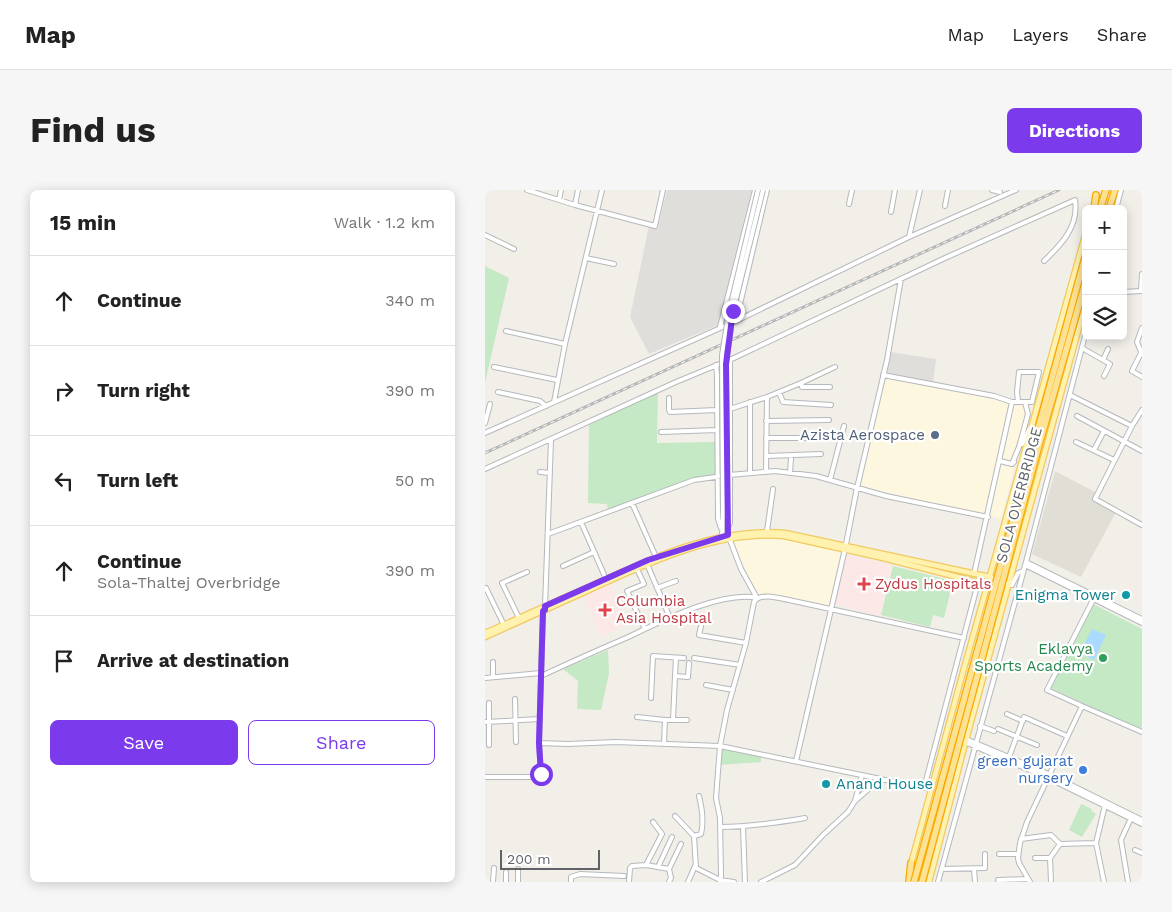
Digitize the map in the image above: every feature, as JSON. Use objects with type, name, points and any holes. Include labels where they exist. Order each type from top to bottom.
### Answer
[{"type":"highway","points":[[1101,205],[1105,190]]},
{"type":"highway","points":[[1110,205],[1115,190]]},
{"type":"highway","points":[[1094,205],[1097,192]]},
{"type":"highway","name":"SOLA OVERBRIDGE","points":[[914,882],[1082,269]]},
{"type":"highway","name":"SOLA OVERBRIDGE","points":[[921,882],[1038,449],[1082,294]]},
{"type":"highway","points":[[908,882],[911,863]]},
{"type":"main road","points":[[911,863],[1082,246]]},
{"type":"main road","points":[[929,882],[1082,316]]},
{"type":"main road","points":[[485,635],[647,564],[729,537],[767,532],[785,533],[905,563],[987,584],[1006,592]]},
{"type":"main road","points":[[729,537],[777,536],[981,575],[1009,584]]},
{"type":"main road","points":[[485,635],[656,557],[723,539]]},
{"type":"street","points":[[527,190],[655,226],[663,190]]},
{"type":"street","points":[[543,196],[545,190]]},
{"type":"street","points":[[559,200],[561,190]]},
{"type":"street","points":[[575,205],[578,190]]},
{"type":"street","points":[[554,402],[565,344],[602,190]]},
{"type":"street","points":[[720,328],[756,190]]},
{"type":"street","points":[[756,190],[729,312],[722,355],[727,529],[741,569],[757,598]]},
{"type":"street","points":[[721,528],[725,508],[726,364],[733,311],[763,190]]},
{"type":"street","points":[[736,321],[767,190]]},
{"type":"street","points":[[849,204],[852,190]]},
{"type":"street","points":[[891,212],[895,190]]},
{"type":"street","points":[[909,237],[920,190]]},
{"type":"street","points":[[945,206],[948,190]]},
{"type":"street","points":[[992,190],[1000,192]]},
{"type":"street","points":[[485,433],[736,321],[909,237],[1016,190]]},
{"type":"street","points":[[1117,205],[1121,190]]},
{"type":"street","points":[[485,469],[729,360],[1075,200],[1073,226],[1064,242],[1044,261]]},
{"type":"street","points":[[485,235],[515,249]]},
{"type":"street","points":[[585,258],[613,264]]},
{"type":"street","points":[[1127,291],[1142,290],[1142,274]]},
{"type":"street","points":[[796,761],[883,375],[901,279]]},
{"type":"street","points":[[1142,328],[1137,342],[1142,353],[1131,370],[1142,377]]},
{"type":"street","points":[[506,331],[565,344]]},
{"type":"street","points":[[938,882],[1084,340]]},
{"type":"street","points":[[1082,348],[1110,364],[1104,376]]},
{"type":"street","points":[[1103,360],[1109,348]]},
{"type":"street","points":[[727,529],[730,523],[729,360]]},
{"type":"street","points":[[715,365],[717,519],[723,539]]},
{"type":"street","points":[[494,366],[557,380]]},
{"type":"street","points":[[730,409],[767,397],[835,367]]},
{"type":"street","points":[[883,375],[994,396],[1012,402],[1018,402],[1032,402],[1039,372],[1019,372],[1018,402]]},
{"type":"street","points":[[801,383],[802,387],[830,387]]},
{"type":"street","points":[[498,392],[540,401],[546,406]]},
{"type":"street","points":[[779,392],[783,402],[831,405]]},
{"type":"street","points":[[1070,395],[1132,426]]},
{"type":"street","points":[[766,472],[767,397]]},
{"type":"street","points":[[669,398],[670,412],[717,410]]},
{"type":"street","points":[[750,402],[750,473]]},
{"type":"street","points":[[974,574],[1012,402]]},
{"type":"street","points":[[1012,464],[1019,448],[1028,414],[1025,402]]},
{"type":"street","points":[[485,423],[490,404]]},
{"type":"street","points":[[1142,410],[1095,499],[1142,525]]},
{"type":"street","points":[[1077,416],[1141,450],[1142,444]]},
{"type":"street","points":[[767,421],[829,420]]},
{"type":"street","points":[[1136,421],[1142,423]]},
{"type":"street","points":[[1012,464],[1033,423]]},
{"type":"street","points":[[830,480],[844,426]]},
{"type":"street","points":[[661,432],[717,430]]},
{"type":"street","points":[[1094,450],[1104,430]]},
{"type":"street","points":[[766,438],[825,438]]},
{"type":"street","points":[[485,777],[531,777],[541,774],[539,743],[541,674],[551,440]]},
{"type":"street","points":[[1077,442],[1114,460]]},
{"type":"street","points":[[542,444],[550,450]]},
{"type":"street","points":[[766,456],[821,454]]},
{"type":"street","points":[[790,473],[791,458]]},
{"type":"street","points":[[1000,461],[1012,464]]},
{"type":"street","points":[[540,472],[550,474]]},
{"type":"street","points":[[548,534],[694,480],[766,472],[816,476],[857,488],[987,517]]},
{"type":"street","points":[[767,532],[773,489]]},
{"type":"street","points":[[631,503],[656,557]]},
{"type":"street","points":[[581,522],[606,579]]},
{"type":"street","points":[[563,566],[594,552]]},
{"type":"street","points":[[1025,563],[1142,623]]},
{"type":"street","points":[[647,564],[670,618]]},
{"type":"street","points":[[637,569],[644,584],[627,591],[645,629]]},
{"type":"street","points":[[1009,584],[1012,585],[1018,573],[1023,571]]},
{"type":"street","points":[[519,618],[502,583],[527,572]]},
{"type":"street","points":[[924,788],[981,575]]},
{"type":"street","points":[[657,588],[676,581]]},
{"type":"street","points":[[486,588],[504,625]]},
{"type":"street","points":[[1006,592],[1016,596]]},
{"type":"street","points":[[485,678],[541,674],[698,606],[743,597],[757,598],[761,596],[789,600],[964,638]]},
{"type":"street","points":[[1094,597],[1141,617]]},
{"type":"street","points":[[1094,597],[1047,690],[1142,732]]},
{"type":"street","points":[[720,881],[720,827],[717,798],[719,746],[757,598]]},
{"type":"street","points":[[665,607],[682,599]]},
{"type":"street","points":[[701,626],[699,635],[746,644]]},
{"type":"street","points":[[651,698],[653,656],[684,658]]},
{"type":"street","points":[[673,720],[676,658]]},
{"type":"street","points":[[695,658],[740,665]]},
{"type":"street","points":[[493,662],[493,677]]},
{"type":"street","points":[[675,676],[687,677],[689,663]]},
{"type":"street","points":[[706,685],[733,690]]},
{"type":"street","points":[[515,699],[516,742]]},
{"type":"street","points":[[489,703],[487,722],[489,745]]},
{"type":"street","points":[[1029,881],[1020,867],[1018,854],[1021,839],[1027,822],[1082,706]]},
{"type":"street","points":[[1007,714],[1023,721]]},
{"type":"street","points":[[637,717],[687,720]]},
{"type":"street","points":[[1009,757],[1025,717],[1067,736]]},
{"type":"street","points":[[487,722],[540,720]]},
{"type":"street","points":[[664,743],[665,720]]},
{"type":"street","points":[[980,726],[1017,736],[1037,745]]},
{"type":"street","points":[[966,740],[1009,757],[1142,822]]},
{"type":"street","points":[[539,743],[616,742],[719,746],[924,788],[932,788]]},
{"type":"street","points":[[975,743],[1049,776],[1142,822]]},
{"type":"street","points":[[855,801],[862,775]]},
{"type":"street","points":[[761,882],[795,865],[848,812],[855,801],[880,779]]},
{"type":"street","points":[[694,836],[701,834],[703,828],[699,796]]},
{"type":"street","points":[[1104,882],[1096,843],[1105,805]]},
{"type":"street","points":[[675,816],[694,836],[695,866],[688,882]]},
{"type":"street","points":[[720,827],[774,824],[805,818]]},
{"type":"street","points":[[1128,882],[1121,840],[1131,818]]},
{"type":"street","points":[[646,865],[662,834],[653,822]]},
{"type":"street","points":[[743,827],[745,882]]},
{"type":"street","points":[[1021,839],[1051,834],[1059,844]]},
{"type":"street","points":[[658,867],[672,836]]},
{"type":"street","points":[[1059,844],[1096,843]]},
{"type":"street","points":[[669,882],[671,878],[669,870],[681,844]]},
{"type":"street","points":[[1051,882],[1050,858],[1059,844]]},
{"type":"street","points":[[1135,850],[1142,853]]},
{"type":"street","points":[[942,869],[986,868],[985,854]]},
{"type":"street","points":[[999,854],[1018,854]]},
{"type":"street","points":[[1035,858],[1050,858]]},
{"type":"street","points":[[629,882],[630,868],[632,866],[646,865],[669,870]]},
{"type":"street","points":[[695,866],[698,870],[720,881],[734,882]]},
{"type":"street","points":[[493,882],[494,868]]},
{"type":"street","points":[[518,869],[519,882]]},
{"type":"street","points":[[974,869],[975,882]]},
{"type":"street","points":[[506,872],[506,882]]},
{"type":"street","points":[[571,882],[571,877],[580,874],[624,876]]},
{"type":"street","points":[[998,880],[1029,881]]},
{"type":"shaded area","points":[[667,190],[752,190],[718,325],[649,354],[630,317],[649,226],[658,228]]},
{"type":"shaded area","points":[[890,352],[936,359],[933,383],[886,373]]},
{"type":"shaded area","points":[[885,378],[1030,406],[1001,519],[860,486]]},
{"type":"shaded area","points":[[1055,471],[1095,492],[1093,498],[1116,512],[1081,577],[1032,554]]},
{"type":"shaded area","points":[[769,536],[841,551],[829,606],[792,598],[757,595],[733,540]]},
{"type":"shaded area","name":"Zydus Hospitals","points":[[847,555],[893,565],[880,616],[835,604]]},
{"type":"shaded area","name":"Columbia Asia Hospital","points":[[610,584],[628,624],[601,636],[583,596]]},
{"type":"green space","points":[[485,266],[509,278],[485,383]]},
{"type":"green space","points":[[658,392],[657,443],[715,442],[715,476],[694,480],[608,510],[607,504],[588,503],[589,425]]},
{"type":"green space","points":[[893,566],[953,581],[944,618],[933,615],[930,627],[881,615]]},
{"type":"green space","name":"Eklavya Sports Academy","points":[[1091,603],[1142,629],[1141,731],[1051,688]]},
{"type":"green space","points":[[608,650],[609,674],[601,710],[577,709],[578,681],[563,669]]},
{"type":"green space","points":[[720,748],[761,757],[761,762],[719,765]]},
{"type":"green space","points":[[1081,804],[1092,809],[1091,811],[1096,814],[1082,837],[1069,830]]},
{"type":"water","points":[[1092,629],[1106,635],[1094,660],[1080,653]]},
{"type":"railway","points":[[485,453],[1059,190]]},
{"type":"place","name":"Azista Aerospace","points":[[935,435]]},
{"type":"place","name":"Zydus Hospitals","points":[[864,584]]},
{"type":"place","name":"Enigma Tower","points":[[1126,595]]},
{"type":"place","name":"Columbia Asia Hospital","points":[[605,610]]},
{"type":"place","name":"Eklavya Sports Academy","points":[[1103,658]]},
{"type":"place","name":"green gujarat nursery","points":[[1083,770]]},
{"type":"place","name":"Anand House","points":[[826,784]]},
{"type":"route","points":[[541,774],[539,743],[543,611],[545,606],[648,560],[728,535],[726,364],[733,311]]}]
